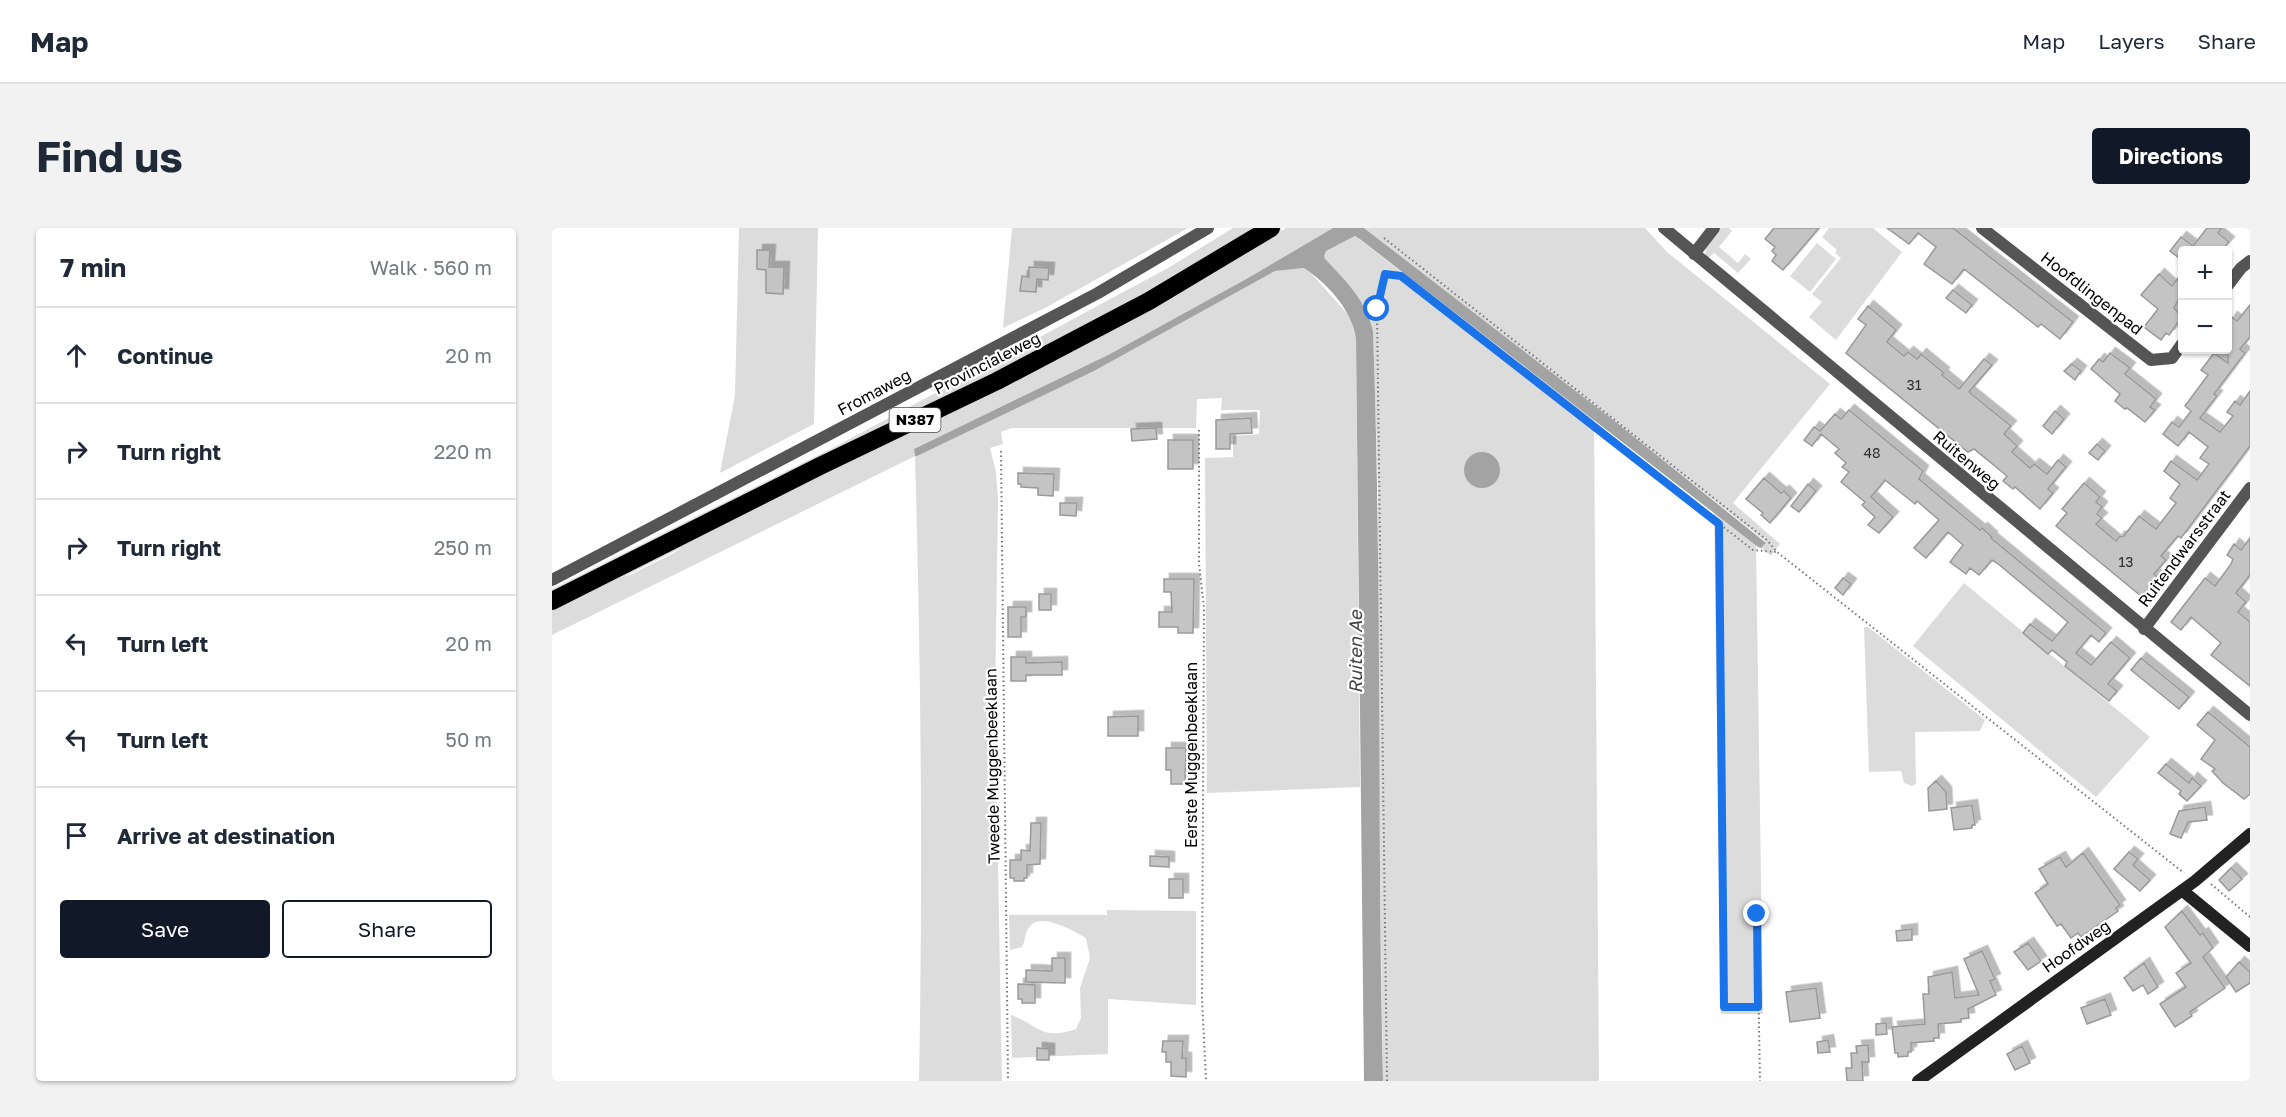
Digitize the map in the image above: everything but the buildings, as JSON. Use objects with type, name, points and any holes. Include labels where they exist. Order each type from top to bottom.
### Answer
[{"type":"highway","name":"Provincialeweg","points":[[552,601],[820,466],[997,381],[1149,301],[1271,228]]},
{"type":"main road","name":"Hoofdweg","points":[[1918,1081],[2201,877],[2250,834]]},
{"type":"main road","points":[[2182,891],[2250,946]]},
{"type":"street","name":"Fromaweg","points":[[552,580],[1098,293],[1208,228]]},
{"type":"street","name":"Ruitenweg","points":[[1664,228],[2250,715]]},
{"type":"street","points":[[1694,254],[1714,228]]},
{"type":"street","name":"Hoofdlingenpad","points":[[1982,228],[2151,360],[2172,358],[2178,350]]},
{"type":"street","points":[[2232,280],[2250,261]]},
{"type":"street","name":"Ruitendwarsstraat","points":[[2144,629],[2250,488]]},
{"type":"path","points":[[1384,238],[1767,540],[1777,552],[2184,874],[2201,877],[2250,917]]},
{"type":"path","points":[[1387,1081],[1377,309],[1385,274],[1401,276],[1754,550],[1777,552]]},
{"type":"path","name":"Eerste Muggenbeeklaan","points":[[1199,430],[1199,563],[1204,608],[1202,998],[1206,1081]]},
{"type":"path","name":"Tweede Muggenbeeklaan","points":[[1001,451],[1008,1081]]},
{"type":"path","points":[[1719,524],[1724,1007],[1758,1007]]},
{"type":"path","points":[[1757,914],[1760,1081]]},
{"type":"shaded area","points":[[739,228],[818,228],[814,424],[720,473],[735,395]]},
{"type":"shaded area","points":[[1012,228],[1188,228],[1045,308],[1003,328]]},
{"type":"shaded area","points":[[1233,228],[1258,228],[1117,312],[1048,348],[777,478],[1168,268]]},
{"type":"shaded area","points":[[1286,228],[1333,228],[1110,354],[914,449],[915,456],[552,635],[552,608],[603,582],[630,575],[674,553],[694,538]]},
{"type":"shaded area","points":[[1333,228],[1364,228],[1612,419],[1766,543],[1761,548],[1758,547],[1355,236],[1326,251],[1325,259],[1348,283],[1360,300],[1373,331],[1378,518],[1383,1081],[1364,1081],[1356,339],[1350,318],[1338,299],[1321,281],[1304,268],[1275,271],[1094,371],[917,456],[915,456],[914,449],[1110,354]]},
{"type":"shaded area","points":[[1364,228],[1645,228],[1667,252],[1830,384],[1733,503],[1780,544],[1771,556],[1761,548],[1766,543],[1765,541],[1612,419]]},
{"type":"shaded area","points":[[1721,228],[1729,228],[1732,231],[1719,247],[1738,263],[1745,254],[1751,259],[1738,273],[1714,253],[1707,259],[1707,247]]},
{"type":"shaded area","points":[[1829,228],[1873,228],[1902,252],[1836,340],[1809,317],[1822,302],[1812,294],[1841,258],[1835,253],[1837,250],[1822,237]]},
{"type":"shaded area","points":[[1355,236],[1594,420],[1599,1081],[1383,1081],[1378,724],[1378,490],[1373,331],[1360,300],[1323,256],[1326,251]]},
{"type":"shaded area","points":[[1817,243],[1836,259],[1810,292],[1790,276]]},
{"type":"shaded area","points":[[1304,268],[1351,318],[1356,339],[1360,787],[1207,793],[1205,458],[1233,457],[1233,436],[1259,434],[1260,410],[1221,410],[1222,398],[1197,399],[1196,428],[1011,428],[1001,432],[1003,444],[990,448],[996,472],[998,500],[995,701],[1002,1081],[919,1081],[921,769],[915,456],[1094,371],[1275,271]]},
{"type":"shaded area","points":[[1482,452],[1495,457],[1500,470],[1495,483],[1482,488],[1469,483],[1464,470],[1469,457]]},
{"type":"shaded area","points":[[1714,513],[1756,545],[1763,1014],[1721,1014]]},
{"type":"shaded area","points":[[1964,583],[2150,737],[2096,797],[1913,646]]},
{"type":"shaded area","points":[[1864,627],[1868,627],[1985,720],[1980,731],[1915,732],[1916,784],[1912,786],[1904,783],[1901,771],[1869,772]]},
{"type":"shaded area","points":[[1107,910],[1196,911],[1196,1005],[1108,999],[1108,1054],[1012,1058],[1011,1015],[1047,1032],[1055,1033],[1076,1029],[1081,1018],[1080,988],[1090,958],[1086,938],[1058,924],[1042,921],[1030,926],[1022,947],[1010,950],[1009,915],[1107,915]]},
{"type":"route","points":[[1377,309],[1385,274],[1401,276],[1719,524],[1724,1007],[1758,1007],[1757,914]]},
{"type":"water label","name":"Ruiten Ae","points":[[1356,652]]}]
